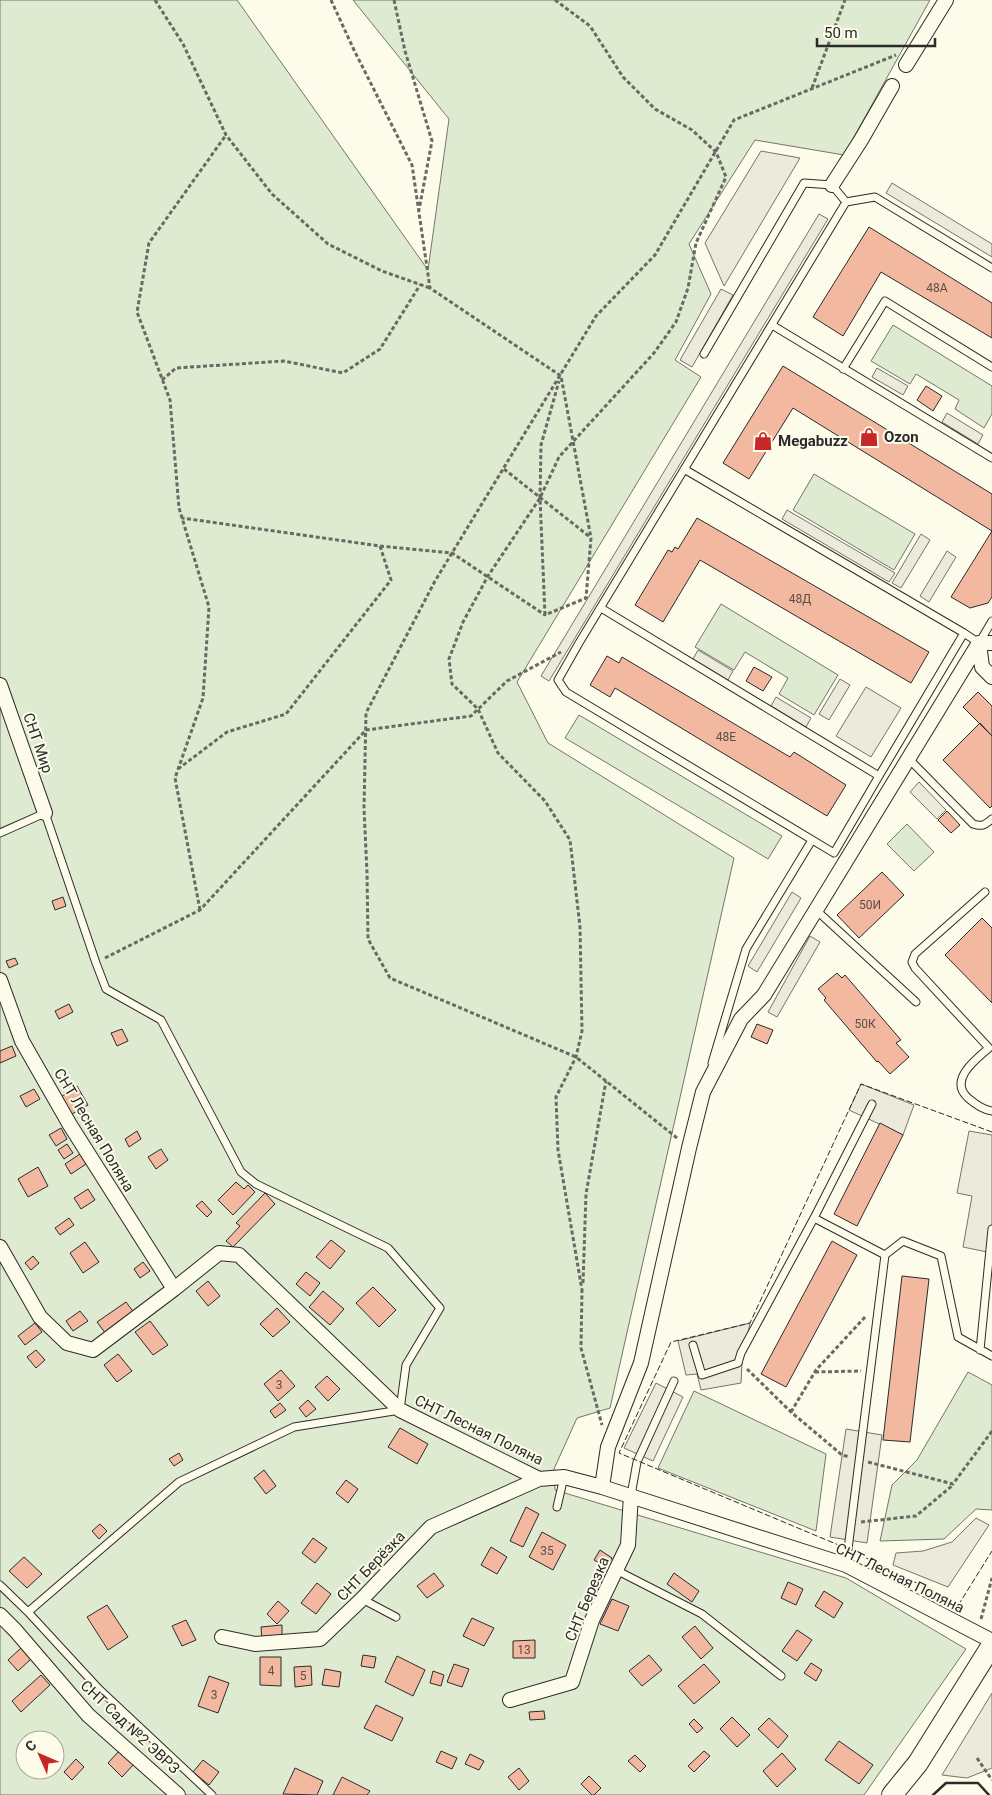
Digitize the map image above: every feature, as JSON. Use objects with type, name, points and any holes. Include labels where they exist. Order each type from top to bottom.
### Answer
[{"type":"main road","points":[[892,1795],[923,1755],[992,1645]]},
{"type":"street","points":[[906,65],[946,0]]},
{"type":"street","points":[[832,185],[892,86]]},
{"type":"street","points":[[986,643],[982,667],[992,677]]},
{"type":"street","points":[[602,1487],[608,1447],[641,1363],[689,1148],[704,1092],[741,1019],[764,995],[908,758],[986,643]]},
{"type":"street","name":"СНТ Мир","points":[[0,685],[45,813]]},
{"type":"street","name":"СНТ Лесная Поляна","points":[[0,980],[22,1041],[70,1125],[174,1289]]},
{"type":"street","name":"СНТ Лесная Поляна","points":[[0,1247],[40,1318],[67,1343],[93,1350],[219,1253],[239,1254],[400,1410],[539,1479],[564,1477],[631,1495],[846,1566],[992,1641]]},
{"type":"street","name":"СНТ Берёзка","points":[[222,1637],[255,1644],[320,1639],[431,1528],[539,1479]]},
{"type":"street","name":"СНТ Березка","points":[[510,1700],[572,1682],[592,1620],[628,1545],[631,1495]]},
{"type":"street","name":"СНТ Сад №2 ЭВРЗ","points":[[0,1615],[88,1715],[178,1795]]},
{"type":"lane","points":[[704,354],[804,183],[832,185],[846,202]]},
{"type":"lane","points":[[964,633],[834,853],[566,692],[558,680],[846,202],[875,197],[992,268]]},
{"type":"lane","points":[[843,369],[885,301],[992,367]]},
{"type":"lane","points":[[772,325],[992,458]]},
{"type":"lane","points":[[684,469],[964,633],[986,643],[992,621]]},
{"type":"lane","points":[[601,608],[879,776]]},
{"type":"lane","points":[[908,758],[973,824],[985,825],[992,819]]},
{"type":"lane","points":[[0,833],[45,813],[106,989],[160,1020],[241,1172],[256,1184],[388,1248],[440,1308],[406,1365],[400,1410],[294,1427],[179,1482],[28,1612]]},
{"type":"lane","points":[[704,1092],[746,949],[812,840]]},
{"type":"lane","points":[[985,892],[916,954],[912,962],[915,968],[991,1046],[968,1067],[963,1075],[962,1087],[965,1096],[974,1104],[992,1111]]},
{"type":"lane","points":[[816,910],[916,1002]]},
{"type":"lane","points":[[693,1345],[702,1375],[738,1363],[741,1353],[814,1218],[872,1104]]},
{"type":"lane","points":[[814,1218],[885,1255]]},
{"type":"lane","points":[[980,1350],[992,1228]]},
{"type":"lane","points":[[846,1566],[885,1255],[903,1241],[941,1256],[958,1337],[992,1356]]},
{"type":"lane","points":[[631,1495],[637,1462],[674,1381]]},
{"type":"lane","points":[[557,1507],[564,1477]]},
{"type":"lane","points":[[616,1570],[702,1614],[781,1676]]},
{"type":"lane","points":[[0,1585],[99,1688],[212,1795]]},
{"type":"lane","points":[[362,1599],[396,1617]]},
{"type":"path","points":[[155,0],[183,44],[226,135],[272,194],[328,244],[382,271],[430,288],[561,376],[591,538],[586,598],[545,615]]},
{"type":"path","points":[[331,0],[412,165],[430,288]]},
{"type":"path","points":[[394,0],[406,51],[432,141],[419,213]]},
{"type":"path","points":[[555,0],[590,26],[623,78],[655,109],[692,130],[716,152],[726,177],[696,243],[688,288],[676,322],[654,353],[559,457],[540,498],[488,576],[463,622],[449,659],[452,684],[478,709],[498,753],[545,801],[570,840],[580,936],[582,1031],[576,1057],[556,1097],[558,1150],[582,1290]]},
{"type":"path","points":[[812,89],[845,0]]},
{"type":"path","points":[[689,1148],[576,1057],[390,978],[368,939],[364,808],[366,713],[435,581],[596,316],[655,255],[734,120],[897,54]]},
{"type":"path","points":[[200,910],[175,778],[204,698],[209,607],[179,508],[170,400],[137,312],[149,243],[226,135]]},
{"type":"path","points":[[162,380],[176,368],[284,361],[343,372],[380,349],[420,285]]},
{"type":"path","points":[[545,615],[540,498],[541,444],[561,376]]},
{"type":"path","points":[[504,469],[591,538]]},
{"type":"path","points":[[182,518],[380,546],[452,553],[545,615]]},
{"type":"path","points":[[178,770],[227,732],[286,714],[391,580],[380,546]]},
{"type":"path","points":[[96,963],[200,910],[366,730],[471,716],[507,680],[579,643]]},
{"type":"path","points":[[606,1081],[586,1194],[580,1348],[608,1447]]},
{"type":"path","points":[[791,1412],[814,1372],[879,1302]]},
{"type":"path","points":[[741,1353],[742,1364],[791,1412],[842,1455]]},
{"type":"path","points":[[814,1372],[848,1371]]},
{"type":"path","points":[[851,1524],[916,1516],[953,1484],[992,1431]]},
{"type":"path","points":[[859,1460],[953,1484]]},
{"type":"path","points":[[977,1758],[992,1780]]},
{"type":"green space","points":[[0,0],[237,0],[428,270],[449,119],[353,0],[930,0],[844,155],[755,140],[689,244],[711,294],[675,360],[701,377],[517,682],[548,743],[734,858],[610,1408],[577,1418],[554,1469],[555,1490],[846,1578],[966,1649],[864,1795],[0,1795]]},
{"type":"green space","points":[[893,325],[992,386],[992,414],[984,428],[955,409],[959,400],[916,374],[910,384],[871,361]]},
{"type":"green space","points":[[814,474],[915,534],[894,570],[793,510]]},
{"type":"green space","points":[[721,604],[838,675],[814,715],[779,694],[788,678],[745,652],[734,670],[695,647]]},
{"type":"green space","points":[[579,715],[782,836],[768,859],[565,738]]},
{"type":"green space","points":[[907,824],[934,852],[914,871],[887,844]]},
{"type":"green space","points":[[968,1372],[992,1385],[992,1510],[976,1509],[944,1539],[880,1541],[892,1485],[917,1460]]},
{"type":"green space","points":[[694,1391],[826,1454],[816,1531],[658,1468]]},
{"type":"shaded area","points":[[761,151],[800,158],[724,286],[705,243]]},
{"type":"shaded area","points":[[892,183],[992,244],[992,257],[886,193]]},
{"type":"shaded area","points":[[819,214],[828,219],[549,681],[541,676]]},
{"type":"shaded area","points":[[721,289],[733,295],[692,367],[680,360]]},
{"type":"shaded area","points":[[877,368],[908,386],[903,395],[872,377]]},
{"type":"shaded area","points":[[947,413],[983,435],[978,444],[942,422]]},
{"type":"shaded area","points":[[787,510],[895,573],[889,582],[782,519]]},
{"type":"shaded area","points":[[921,534],[930,540],[901,588],[892,583]]},
{"type":"shaded area","points":[[947,551],[956,557],[929,602],[920,596]]},
{"type":"shaded area","points":[[698,650],[733,671],[728,680],[693,659]]},
{"type":"shaded area","points":[[840,679],[850,685],[829,720],[819,714]]},
{"type":"shaded area","points":[[866,687],[901,708],[871,757],[836,736]]},
{"type":"shaded area","points":[[776,697],[811,718],[806,727],[771,706]]},
{"type":"shaded area","points":[[919,782],[946,810],[937,819],[910,792]]},
{"type":"shaded area","points":[[792,892],[801,898],[757,972],[748,966]]},
{"type":"shaded area","points":[[810,936],[820,942],[777,1017],[768,1012]]},
{"type":"shaded area","points":[[861,1084],[914,1105],[903,1135],[849,1110]]},
{"type":"shaded area","points":[[969,1131],[992,1135],[992,1253],[963,1247],[972,1196],[957,1193]]},
{"type":"shaded area","points":[[750,1323],[742,1363],[741,1383],[701,1390],[697,1374],[686,1375],[678,1341]]},
{"type":"shaded area","points":[[656,1383],[683,1397],[653,1461],[624,1448]]},
{"type":"shaded area","points":[[846,1429],[882,1435],[867,1543],[830,1537]]},
{"type":"shaded area","points":[[976,1518],[989,1525],[948,1587],[893,1565],[896,1553],[923,1551],[952,1542]]},
{"type":"shaded area","points":[[992,1693],[992,1768],[967,1778],[942,1775]]},
{"type":"building","points":[[869,227],[992,303],[992,338],[881,272],[843,336],[813,317]]},
{"type":"building","points":[[783,366],[992,494],[992,531],[793,408],[749,479],[723,463]]},
{"type":"building","points":[[926,386],[942,396],[933,411],[917,400]]},
{"type":"building","points":[[697,518],[929,652],[911,683],[700,560],[663,622],[635,605],[668,550],[672,552],[675,547],[678,549]]},
{"type":"building","points":[[992,531],[992,597],[988,603],[970,608],[951,597]]},
{"type":"building","points":[[607,656],[619,663],[622,657],[790,757],[794,752],[846,785],[827,816],[615,688],[610,697],[590,685]]},
{"type":"building","points":[[754,667],[772,677],[763,691],[746,681]]},
{"type":"building","points":[[978,692],[992,706],[992,736],[963,707]]},
{"type":"building","points":[[980,723],[992,736],[992,806],[990,808],[943,760]]},
{"type":"building","points":[[947,811],[960,825],[951,833],[938,820]]},
{"type":"building","points":[[882,872],[904,895],[859,938],[837,915]]},
{"type":"building","points":[[63,897],[66,906],[55,910],[52,901]]},
{"type":"building","points":[[982,918],[992,928],[992,1003],[945,955]]},
{"type":"building","points":[[15,958],[18,964],[9,968],[6,961]]},
{"type":"building","points":[[837,973],[842,978],[845,975],[901,1040],[896,1043],[909,1057],[890,1074],[877,1062],[824,1000],[826,998],[818,989]]},
{"type":"building","points":[[69,1004],[73,1012],[59,1019],[55,1011]]},
{"type":"building","points":[[757,1024],[773,1030],[767,1044],[751,1037]]},
{"type":"building","points":[[122,1029],[128,1041],[117,1046],[111,1033]]},
{"type":"building","points":[[12,1046],[16,1056],[0,1063],[0,1051]]},
{"type":"building","points":[[77,1086],[88,1105],[72,1114],[61,1097]]},
{"type":"building","points":[[34,1089],[40,1099],[26,1107],[20,1096]]},
{"type":"building","points":[[880,1123],[903,1135],[857,1226],[834,1214]]},
{"type":"building","points":[[61,1128],[67,1139],[56,1146],[49,1135]]},
{"type":"building","points":[[137,1131],[141,1139],[129,1147],[125,1139]]},
{"type":"building","points":[[67,1144],[73,1153],[64,1159],[58,1150]]},
{"type":"building","points":[[161,1149],[168,1160],[156,1169],[148,1157]]},
{"type":"building","points":[[80,1154],[86,1164],[71,1174],[65,1164]]},
{"type":"building","points":[[38,1167],[48,1186],[28,1197],[18,1179]]},
{"type":"building","points":[[236,1182],[244,1189],[248,1185],[255,1192],[233,1215],[218,1200]]},
{"type":"building","points":[[88,1189],[95,1200],[81,1209],[74,1198]]},
{"type":"building","points":[[265,1193],[275,1204],[233,1247],[226,1241],[240,1226],[236,1223]]},
{"type":"building","points":[[202,1201],[212,1212],[207,1217],[196,1206]]},
{"type":"building","points":[[69,1218],[74,1225],[60,1235],[55,1228]]},
{"type":"building","points":[[331,1240],[345,1251],[330,1269],[316,1257]]},
{"type":"building","points":[[832,1241],[857,1255],[786,1387],[761,1374]]},
{"type":"building","points":[[85,1242],[99,1262],[83,1273],[70,1253]]},
{"type":"building","points":[[33,1256],[39,1263],[31,1270],[25,1263]]},
{"type":"building","points":[[143,1262],[150,1271],[140,1278],[134,1269]]},
{"type":"building","points":[[306,1272],[320,1283],[310,1296],[296,1284]]},
{"type":"building","points":[[902,1276],[929,1279],[910,1442],[883,1440]]},
{"type":"building","points":[[208,1281],[220,1296],[208,1306],[196,1291]]},
{"type":"building","points":[[373,1287],[396,1310],[379,1327],[356,1303]]},
{"type":"building","points":[[323,1291],[344,1309],[330,1325],[309,1307]]},
{"type":"building","points":[[126,1302],[135,1314],[106,1334],[97,1322]]},
{"type":"building","points":[[277,1308],[290,1322],[273,1337],[260,1324]]},
{"type":"building","points":[[80,1311],[88,1321],[73,1331],[66,1321]]},
{"type":"building","points":[[150,1321],[168,1345],[153,1355],[135,1332]]},
{"type":"building","points":[[35,1323],[42,1332],[25,1345],[18,1336]]},
{"type":"building","points":[[36,1350],[45,1360],[36,1368],[27,1357]]},
{"type":"building","points":[[118,1354],[132,1371],[117,1382],[104,1365]]},
{"type":"building","points":[[281,1370],[295,1386],[278,1401],[264,1384]]},
{"type":"building","points":[[327,1376],[340,1389],[328,1401],[315,1387]]},
{"type":"building","points":[[308,1400],[316,1409],[306,1417],[299,1408]]},
{"type":"building","points":[[280,1403],[286,1410],[275,1418],[270,1411]]},
{"type":"building","points":[[400,1428],[428,1444],[417,1464],[388,1447]]},
{"type":"building","points":[[179,1453],[183,1460],[174,1466],[169,1459]]},
{"type":"building","points":[[264,1470],[276,1486],[266,1494],[254,1478]]},
{"type":"building","points":[[346,1480],[358,1489],[348,1503],[336,1493]]},
{"type":"building","points":[[526,1507],[539,1514],[523,1547],[510,1541]]},
{"type":"building","points":[[100,1524],[107,1531],[99,1539],[92,1531]]},
{"type":"building","points":[[542,1532],[566,1545],[553,1570],[529,1557]]},
{"type":"building","points":[[313,1538],[327,1548],[315,1563],[302,1553]]},
{"type":"building","points":[[491,1547],[507,1557],[497,1574],[481,1565]]},
{"type":"building","points":[[600,1550],[612,1558],[606,1567],[594,1560]]},
{"type":"building","points":[[24,1557],[42,1574],[27,1588],[9,1571]]},
{"type":"building","points":[[434,1573],[444,1586],[427,1598],[417,1586]]},
{"type":"building","points":[[674,1573],[699,1591],[692,1602],[667,1584]]},
{"type":"building","points":[[788,1582],[803,1589],[796,1605],[781,1598]]},
{"type":"building","points":[[317,1583],[331,1594],[316,1614],[301,1603]]},
{"type":"building","points":[[824,1591],[843,1603],[834,1618],[815,1606]]},
{"type":"building","points":[[612,1599],[629,1606],[618,1631],[600,1624]]},
{"type":"building","points":[[278,1601],[289,1611],[277,1624],[267,1614]]},
{"type":"building","points":[[107,1605],[128,1637],[108,1650],[87,1617]]},
{"type":"building","points":[[472,1618],[494,1628],[484,1646],[463,1636]]},
{"type":"building","points":[[186,1620],[196,1640],[182,1646],[172,1626]]},
{"type":"building","points":[[282,1625],[282,1638],[262,1640],[261,1627]]},
{"type":"building","points":[[695,1626],[713,1648],[701,1659],[682,1637]]},
{"type":"building","points":[[797,1630],[812,1640],[797,1661],[782,1651]]},
{"type":"building","points":[[535,1640],[535,1658],[513,1658],[513,1641]]},
{"type":"building","points":[[21,1648],[31,1659],[18,1671],[8,1660]]},
{"type":"building","points":[[363,1655],[376,1657],[374,1668],[361,1666]]},
{"type":"building","points":[[649,1655],[662,1670],[642,1686],[629,1671]]},
{"type":"building","points":[[397,1656],[425,1670],[413,1696],[385,1682]]},
{"type":"building","points":[[260,1657],[281,1657],[281,1686],[260,1685]]},
{"type":"building","points":[[811,1663],[822,1670],[816,1681],[804,1673]]},
{"type":"building","points":[[454,1664],[469,1669],[462,1687],[447,1682]]},
{"type":"building","points":[[704,1664],[720,1682],[694,1704],[678,1686]]},
{"type":"building","points":[[311,1666],[312,1685],[295,1687],[294,1667]]},
{"type":"building","points":[[325,1669],[341,1672],[339,1687],[322,1685]]},
{"type":"building","points":[[433,1671],[444,1675],[441,1686],[430,1683]]},
{"type":"building","points":[[41,1675],[50,1685],[21,1712],[12,1701]]},
{"type":"building","points":[[209,1676],[229,1683],[218,1713],[198,1706]]},
{"type":"building","points":[[376,1705],[403,1718],[392,1741],[364,1728]]},
{"type":"building","points":[[544,1711],[545,1719],[530,1720],[529,1712]]},
{"type":"building","points":[[732,1717],[750,1735],[737,1747],[720,1729]]},
{"type":"building","points":[[769,1718],[788,1736],[778,1748],[758,1729]]},
{"type":"building","points":[[694,1719],[703,1728],[697,1733],[689,1724]]},
{"type":"building","points":[[839,1741],[873,1765],[859,1784],[825,1760]]},
{"type":"building","points":[[119,1751],[134,1764],[122,1777],[108,1763]]},
{"type":"building","points":[[441,1751],[457,1758],[452,1769],[436,1762]]},
{"type":"building","points":[[704,1751],[710,1756],[694,1772],[688,1766]]},
{"type":"building","points":[[782,1753],[796,1769],[777,1787],[763,1771]]},
{"type":"building","points":[[470,1754],[484,1761],[479,1770],[465,1764]]},
{"type":"building","points":[[635,1755],[646,1766],[640,1772],[628,1761]]},
{"type":"building","points":[[76,1759],[84,1767],[72,1780],[65,1771]]},
{"type":"building","points":[[203,1760],[219,1772],[209,1785],[193,1772]]},
{"type":"building","points":[[295,1768],[323,1781],[317,1795],[283,1794]]},
{"type":"building","points":[[519,1768],[529,1781],[519,1790],[508,1777]]},
{"type":"building","points":[[589,1776],[601,1788],[594,1795],[581,1784]]},
{"type":"building","points":[[342,1777],[370,1791],[367,1795],[333,1795]]},
{"type":"fence","points":[[992,1132],[861,1084],[750,1323],[671,1342],[619,1453],[848,1549],[959,1604],[992,1551]]},
{"type":"wall","points":[[933,1795],[946,1783],[978,1783],[989,1795]]},
{"type":"place","name":"Ozon","points":[[869,437]]},
{"type":"place","name":"Megabuzz","points":[[763,441]]}]
